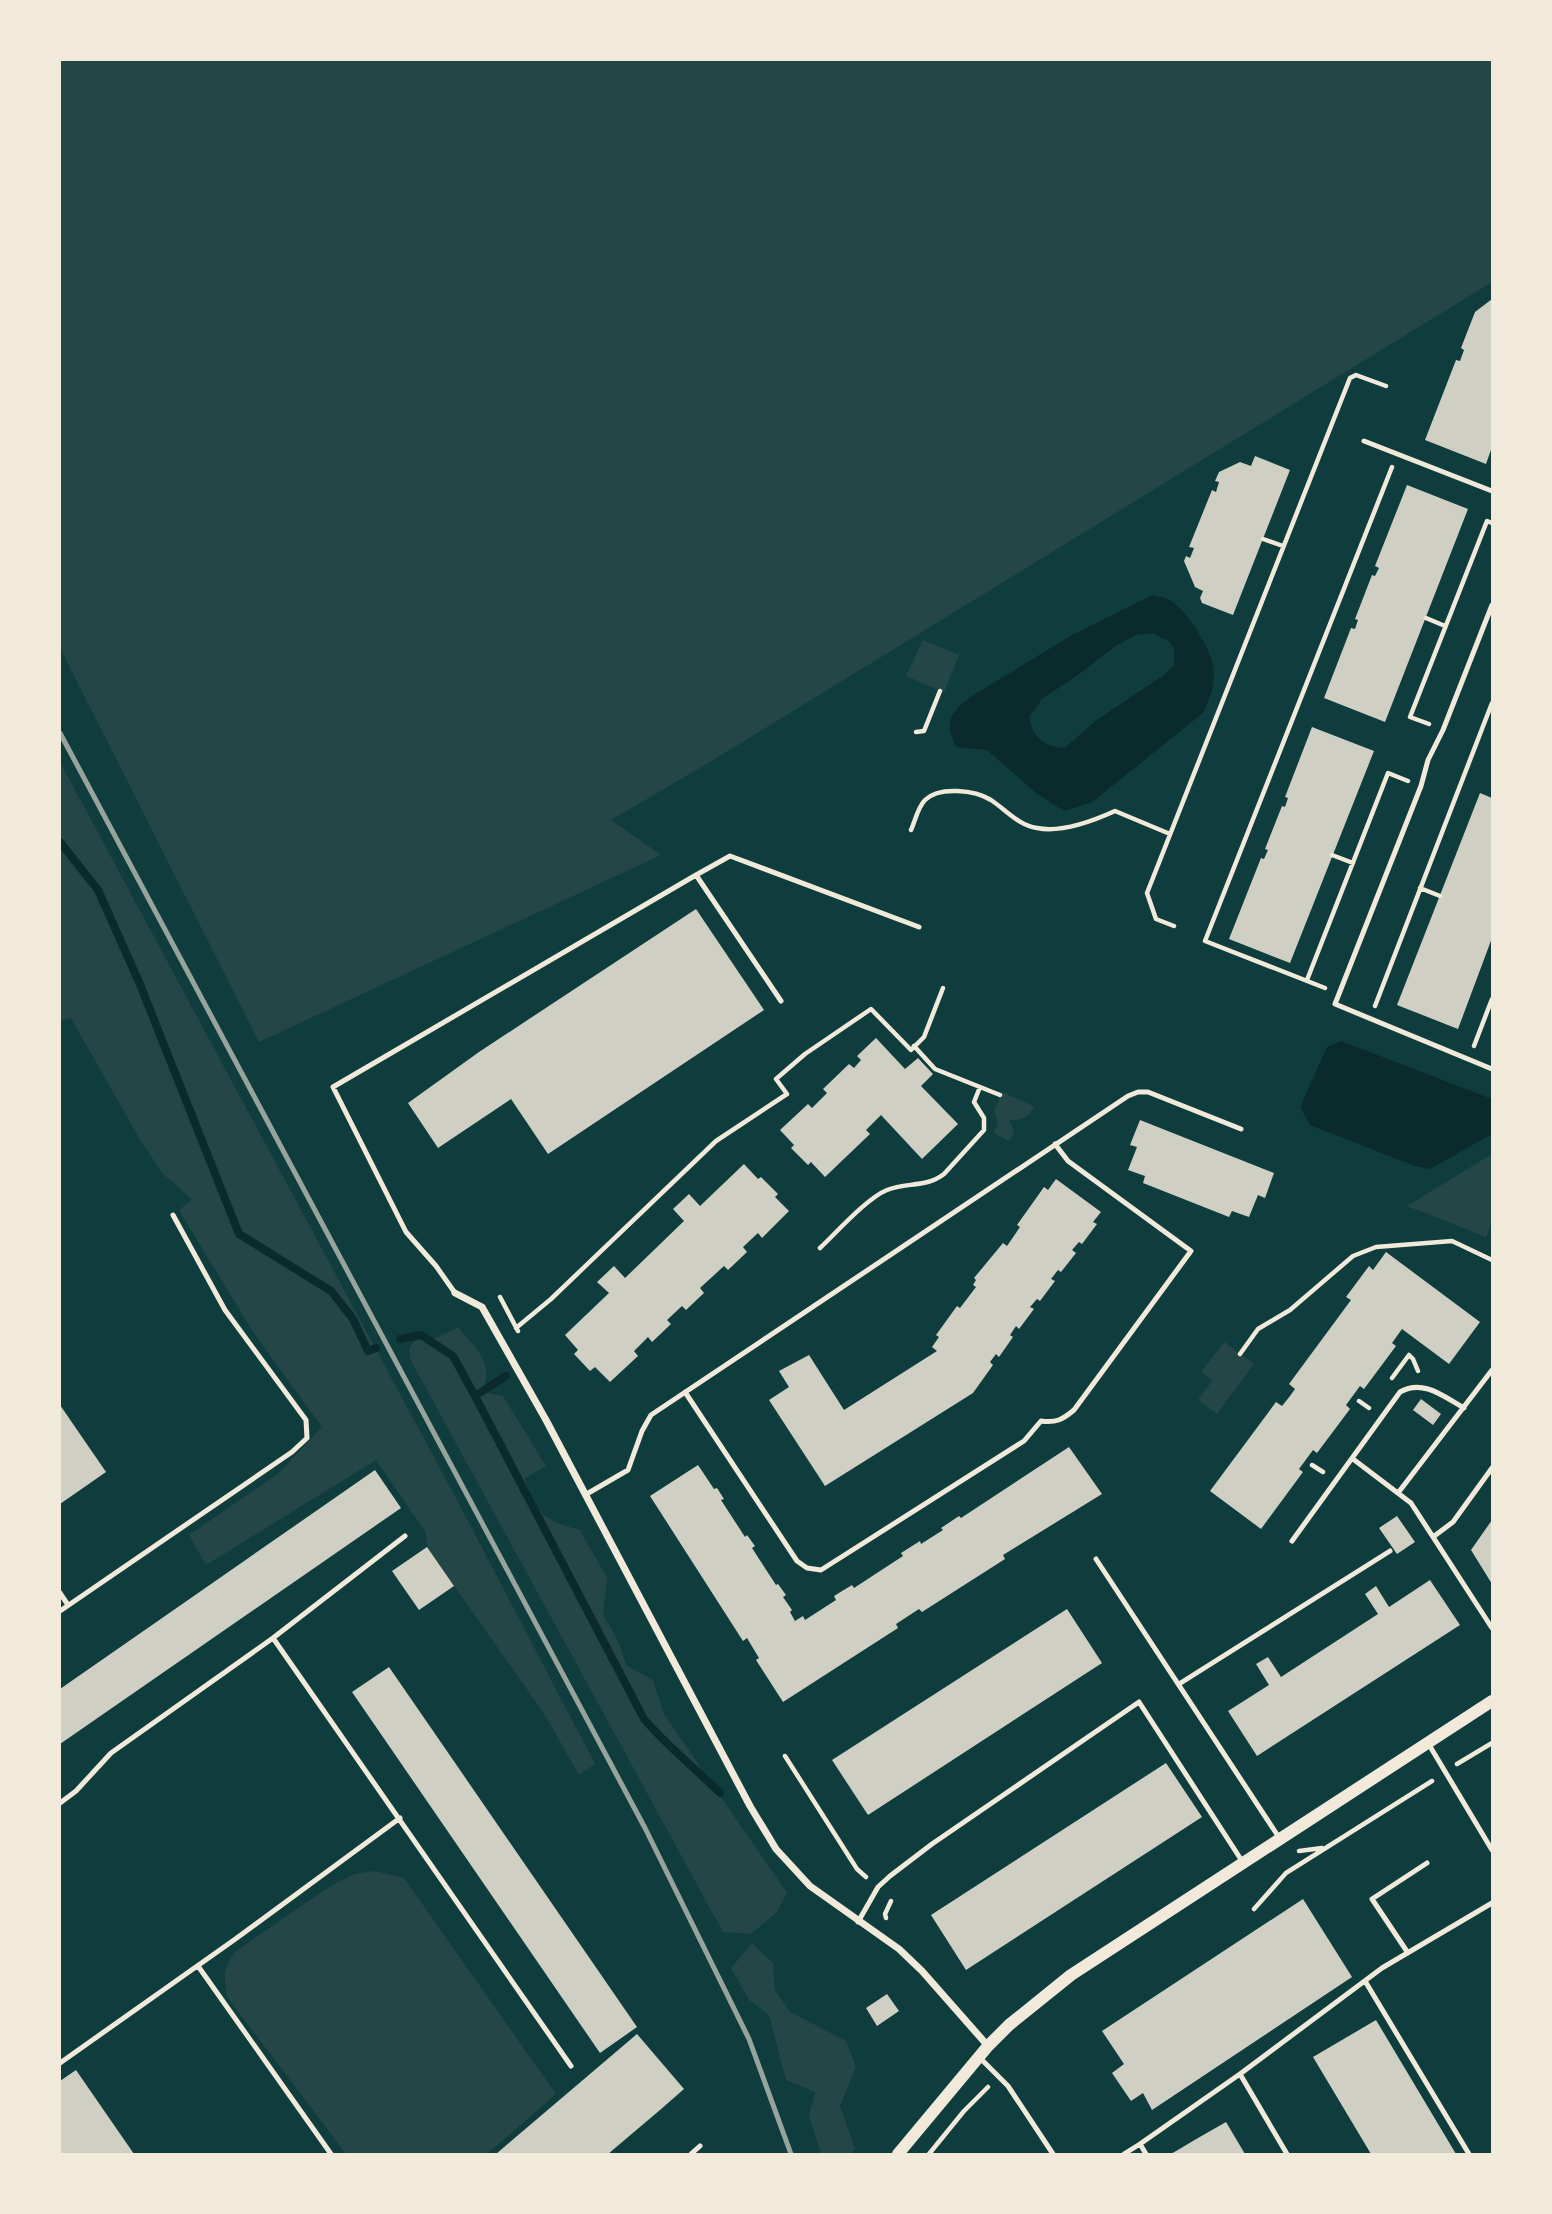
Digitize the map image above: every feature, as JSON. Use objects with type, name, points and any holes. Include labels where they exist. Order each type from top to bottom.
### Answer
[{"type":"street","points":[[455,1293],[481,1307],[546,1420],[750,1806],[776,1849],[810,1886],[899,1949],[988,2046]]},
{"type":"street","points":[[898,2154],[988,2046],[1009,2025],[1071,1975],[1493,1700]]},
{"type":"lane","points":[[1364,441],[1493,491]]},
{"type":"lane","points":[[1493,605],[1443,730],[1428,760],[1421,786],[1335,1004],[1493,1069]]},
{"type":"lane","points":[[455,1293],[406,1232],[333,1087],[730,856],[919,926]]},
{"type":"lane","points":[[696,875],[780,1001]]},
{"type":"lane","points":[[585,1495],[628,1470],[642,1431],[651,1415],[1055,1144],[1139,1092],[1158,1095],[1241,1129]]},
{"type":"lane","points":[[685,1392],[797,1561],[807,1568],[821,1570],[1024,1441],[1041,1421],[1054,1423],[1063,1419],[1074,1410],[1191,1251],[1068,1161],[1055,1144]]},
{"type":"lane","points":[[60,1611],[283,1459],[307,1438],[306,1420],[225,1310],[173,1215]]},
{"type":"lane","points":[[1398,1493],[1493,1370]]},
{"type":"lane","points":[[1292,1541],[1399,1392],[1411,1385],[1429,1389],[1464,1408]]},
{"type":"lane","points":[[1353,1459],[1411,1503],[1493,1628]]},
{"type":"lane","points":[[1433,1537],[1453,1522],[1493,1468]]},
{"type":"lane","points":[[60,1803],[76,1791],[111,1753],[274,1638],[405,1536]]},
{"type":"lane","points":[[1179,1684],[1390,1551]]},
{"type":"lane","points":[[1096,1559],[1280,1839]]},
{"type":"lane","points":[[60,1593],[68,1605]]},
{"type":"lane","points":[[274,1638],[571,2066]]},
{"type":"lane","points":[[858,1922],[878,1887],[890,1876],[932,1844],[1139,1702],[1243,1863]]},
{"type":"lane","points":[[1428,1743],[1493,1850]]},
{"type":"lane","points":[[60,2063],[400,1818]]},
{"type":"lane","points":[[1408,1953],[1372,1899],[1427,1863]]},
{"type":"lane","points":[[1124,2154],[1240,2074],[1365,1981],[1493,1903]]},
{"type":"lane","points":[[198,1966],[331,2154]]},
{"type":"lane","points":[[1365,1981],[1469,2154]]},
{"type":"lane","points":[[978,2057],[1008,2086],[1053,2154]]},
{"type":"lane","points":[[1240,2074],[1287,2154]]},
{"type":"lane","points":[[1140,2144],[1146,2154]]},
{"type":"lane","points":[[691,2154],[700,2146]]},
{"type":"path","points":[[1174,926],[1156,919],[1147,893],[1283,546],[1350,378],[1356,374],[1386,386]]},
{"type":"path","points":[[1397,455],[1205,941],[1374,1007],[1493,704]]},
{"type":"path","points":[[1443,730],[1410,717],[1445,626],[1490,522],[1490,513]]},
{"type":"path","points":[[1263,539],[1283,546]]},
{"type":"path","points":[[1426,618],[1445,626]]},
{"type":"path","points":[[916,732],[924,731],[940,691]]},
{"type":"path","points":[[1307,980],[1388,773],[1421,786]]},
{"type":"path","points":[[911,830],[923,801],[942,792],[973,793],[989,799],[1022,824],[1035,828],[1052,830],[1100,818],[1115,811],[1170,834]]},
{"type":"path","points":[[1332,855],[1353,863]]},
{"type":"path","points":[[1420,888],[1440,896]]},
{"type":"path","points":[[516,1328],[716,1141],[787,1094],[776,1079],[805,1054],[871,1009],[911,1050],[924,1038],[943,988]]},
{"type":"path","points":[[1474,1046],[1493,999]]},
{"type":"path","points":[[914,1046],[935,1069],[1000,1095]]},
{"type":"path","points":[[820,1248],[859,1211],[886,1191],[921,1185],[944,1174],[984,1130],[984,1118],[975,1102],[980,1087]]},
{"type":"path","points":[[1240,1354],[1258,1329],[1290,1310],[1353,1256],[1366,1250],[1452,1241],[1493,1260]]},
{"type":"path","points":[[1359,1401],[1370,1409]]},
{"type":"path","points":[[1254,1909],[1286,1873],[1493,1743]]},
{"type":"path","points":[[929,2154],[964,2111],[998,2076]]},
{"type":"shaded area","points":[[60,60],[1492,60],[1492,282],[611,820],[661,855],[259,1042],[60,648]]},
{"type":"shaded area","points":[[1152,595],[1166,598],[1182,610],[1202,638],[1211,657],[1214,678],[1203,713],[1092,802],[1064,811],[1036,793],[987,750],[956,747],[950,731],[950,720],[969,698],[1072,635]],"holes":[[[1152,633],[1168,641],[1174,648],[1174,665],[1164,675],[1094,722],[1065,748],[1051,746],[1036,735],[1029,717],[1042,699],[1114,647],[1136,635]]]},
{"type":"shaded area","points":[[923,640],[959,655],[944,692],[906,676]]},
{"type":"shaded area","points":[[60,762],[456,1498],[595,1764],[579,1775],[545,1715],[427,1547],[426,1533],[376,1460],[206,1565],[189,1535],[279,1473],[322,1427],[253,1332],[179,1210],[192,1199],[162,1173],[139,1138],[71,1018],[60,1021]]},
{"type":"shaded area","points":[[1341,1041],[1492,1099],[1492,1134],[1430,1169],[1415,1166],[1310,1125],[1300,1107],[1327,1047]]},
{"type":"shaded area","points":[[1002,1092],[1035,1107],[1024,1117],[1010,1120],[1014,1131],[1009,1141],[994,1133],[998,1123],[994,1111]]},
{"type":"shaded area","points":[[1492,1154],[1492,1221],[1486,1237],[1407,1206]]},
{"type":"shaded area","points":[[458,1327],[477,1349],[485,1364],[482,1392],[503,1396],[546,1466],[525,1478],[532,1500],[550,1519],[580,1530],[607,1578],[603,1614],[618,1641],[627,1666],[653,1680],[664,1714],[787,1893],[777,1912],[751,1934],[723,1932],[410,1359],[409,1348],[417,1338],[436,1338]]},
{"type":"shaded area","points":[[1224,1342],[1254,1364],[1217,1414],[1198,1400],[1212,1381],[1201,1372]]},
{"type":"shaded area","points":[[375,1871],[404,1878],[556,2094],[487,2154],[346,2154],[227,1997],[225,1973],[236,1951],[329,1887],[354,1874]]},
{"type":"shaded area","points":[[752,1943],[773,1963],[775,1990],[790,2012],[846,2041],[856,2067],[840,2106],[855,2149],[849,2154],[821,2154],[809,2116],[815,2092],[786,2080],[769,2015],[749,2000],[731,1968]]},
{"type":"building","points":[[1492,299],[1492,447],[1486,464],[1425,440],[1456,360],[1460,361],[1464,350],[1461,348],[1475,312]]},
{"type":"building","points":[[1255,456],[1290,470],[1233,615],[1202,603],[1200,598],[1203,591],[1195,587],[1184,561],[1186,556],[1190,558],[1194,548],[1189,547],[1212,490],[1216,492],[1219,482],[1215,481],[1219,472],[1240,462],[1251,466]]},
{"type":"building","points":[[1407,485],[1468,509],[1385,722],[1324,698],[1351,628],[1355,629],[1358,620],[1355,619],[1372,575],[1375,576],[1379,568],[1375,566]]},
{"type":"building","points":[[1312,727],[1374,751],[1290,963],[1229,939],[1261,858],[1264,859],[1268,850],[1265,849],[1282,806],[1285,807],[1288,798],[1285,797]]},
{"type":"building","points":[[1480,793],[1492,798],[1492,938],[1458,1029],[1397,1005]]},
{"type":"building","points":[[696,909],[764,1010],[548,1154],[511,1099],[438,1148],[408,1103],[479,1052]]},
{"type":"building","points":[[876,1038],[905,1069],[918,1058],[933,1074],[921,1086],[958,1124],[922,1159],[881,1115],[866,1130],[870,1134],[825,1177],[811,1162],[808,1165],[791,1148],[794,1145],[780,1130],[808,1104],[812,1108],[827,1093],[823,1089],[849,1064],[854,1068],[861,1060],[857,1056]]},
{"type":"building","points":[[1140,1120],[1274,1173],[1265,1198],[1258,1195],[1249,1217],[1232,1211],[1229,1217],[1143,1183],[1145,1176],[1128,1170],[1137,1147],[1130,1145]]},
{"type":"building","points":[[744,1164],[778,1194],[775,1197],[789,1211],[762,1238],[758,1233],[743,1247],[747,1252],[728,1270],[724,1266],[700,1288],[704,1293],[686,1310],[682,1306],[667,1320],[671,1324],[652,1342],[648,1337],[634,1351],[638,1356],[610,1382],[595,1367],[590,1371],[574,1354],[578,1350],[565,1335],[609,1293],[597,1282],[614,1266],[625,1278],[684,1221],[673,1209],[689,1194],[700,1206]]},
{"type":"building","points":[[1056,1179],[1101,1212],[1093,1222],[1097,1224],[1082,1244],[1079,1242],[1072,1250],[1076,1253],[1061,1272],[1058,1270],[1051,1279],[1055,1281],[1040,1301],[1037,1299],[1030,1307],[1034,1309],[1019,1329],[1016,1326],[1010,1335],[1013,1337],[999,1357],[996,1354],[990,1362],[993,1365],[973,1393],[825,1486],[769,1400],[789,1387],[779,1371],[809,1355],[844,1410],[937,1351],[932,1347],[939,1337],[936,1335],[957,1306],[960,1308],[976,1287],[973,1285],[976,1280],[974,1278],[1003,1243],[1007,1246],[1020,1227],[1017,1225],[1044,1187],[1048,1190]]},
{"type":"building","points":[[1386,1252],[1480,1322],[1449,1364],[1402,1329],[1392,1343],[1396,1346],[1364,1389],[1360,1386],[1346,1405],[1350,1409],[1317,1453],[1313,1450],[1299,1469],[1303,1472],[1261,1529],[1210,1491],[1276,1402],[1282,1406],[1290,1396],[1295,1389],[1289,1384],[1351,1300],[1346,1297],[1369,1266],[1373,1270]]},
{"type":"building","points":[[1421,1399],[1441,1414],[1433,1425],[1413,1410]]},
{"type":"building","points":[[60,1405],[106,1472],[60,1504]]},
{"type":"building","points":[[1069,1447],[1102,1494],[1003,1555],[1005,1559],[922,1612],[919,1609],[896,1624],[898,1628],[783,1702],[756,1660],[759,1658],[747,1638],[743,1641],[650,1496],[698,1465],[714,1489],[717,1488],[724,1499],[721,1500],[745,1537],[747,1535],[755,1546],[752,1548],[776,1585],[778,1584],[786,1595],[783,1597],[792,1610],[790,1612],[795,1621],[803,1616],[805,1620],[836,1600],[834,1596],[852,1585],[854,1588],[903,1556],[901,1553],[920,1541],[921,1544],[959,1516],[961,1518]]},
{"type":"building","points":[[375,1470],[401,1508],[60,1744],[60,1689]]},
{"type":"building","points":[[1397,1516],[1415,1542],[1397,1554],[1379,1528]]},
{"type":"building","points":[[1492,1520],[1492,1584],[1471,1550]]},
{"type":"building","points":[[427,1547],[454,1586],[419,1610],[392,1571]]},
{"type":"building","points":[[1430,1580],[1460,1625],[1257,1756],[1228,1711],[1269,1685],[1256,1664],[1268,1657],[1281,1677],[1378,1614],[1365,1594],[1376,1586],[1389,1607]]},
{"type":"building","points":[[1067,1609],[1102,1663],[868,1815],[832,1760]]},
{"type":"building","points":[[389,1667],[637,2027],[600,2053],[352,1692]]},
{"type":"building","points":[[1166,1763],[1202,1817],[966,1970],[931,1915]]},
{"type":"building","points":[[1303,1899],[1352,1977],[1152,2110],[1143,2093],[1131,2101],[1112,2073],[1124,2064],[1102,2031]]},
{"type":"building","points":[[887,1994],[899,2011],[877,2026],[866,2008]]},
{"type":"building","points":[[1376,2020],[1456,2154],[1371,2154],[1313,2057]]},
{"type":"building","points":[[637,2034],[684,2089],[660,2110],[608,2154],[496,2154]]},
{"type":"building","points":[[76,2070],[134,2154],[60,2154],[60,2081]]},
{"type":"building","points":[[1226,2122],[1245,2154],[1171,2154],[1198,2138]]},
{"type":"waterway","points":[[60,842],[98,890],[139,982],[239,1234],[331,1291],[353,1319],[368,1351],[376,1348]]},
{"type":"waterway","points":[[400,1339],[421,1335],[453,1356],[475,1396],[506,1376]]},
{"type":"waterway","points":[[475,1396],[644,1719],[720,1793]]},
{"type":"railway","points":[[60,733],[645,1828],[749,2039],[791,2154]]}]
